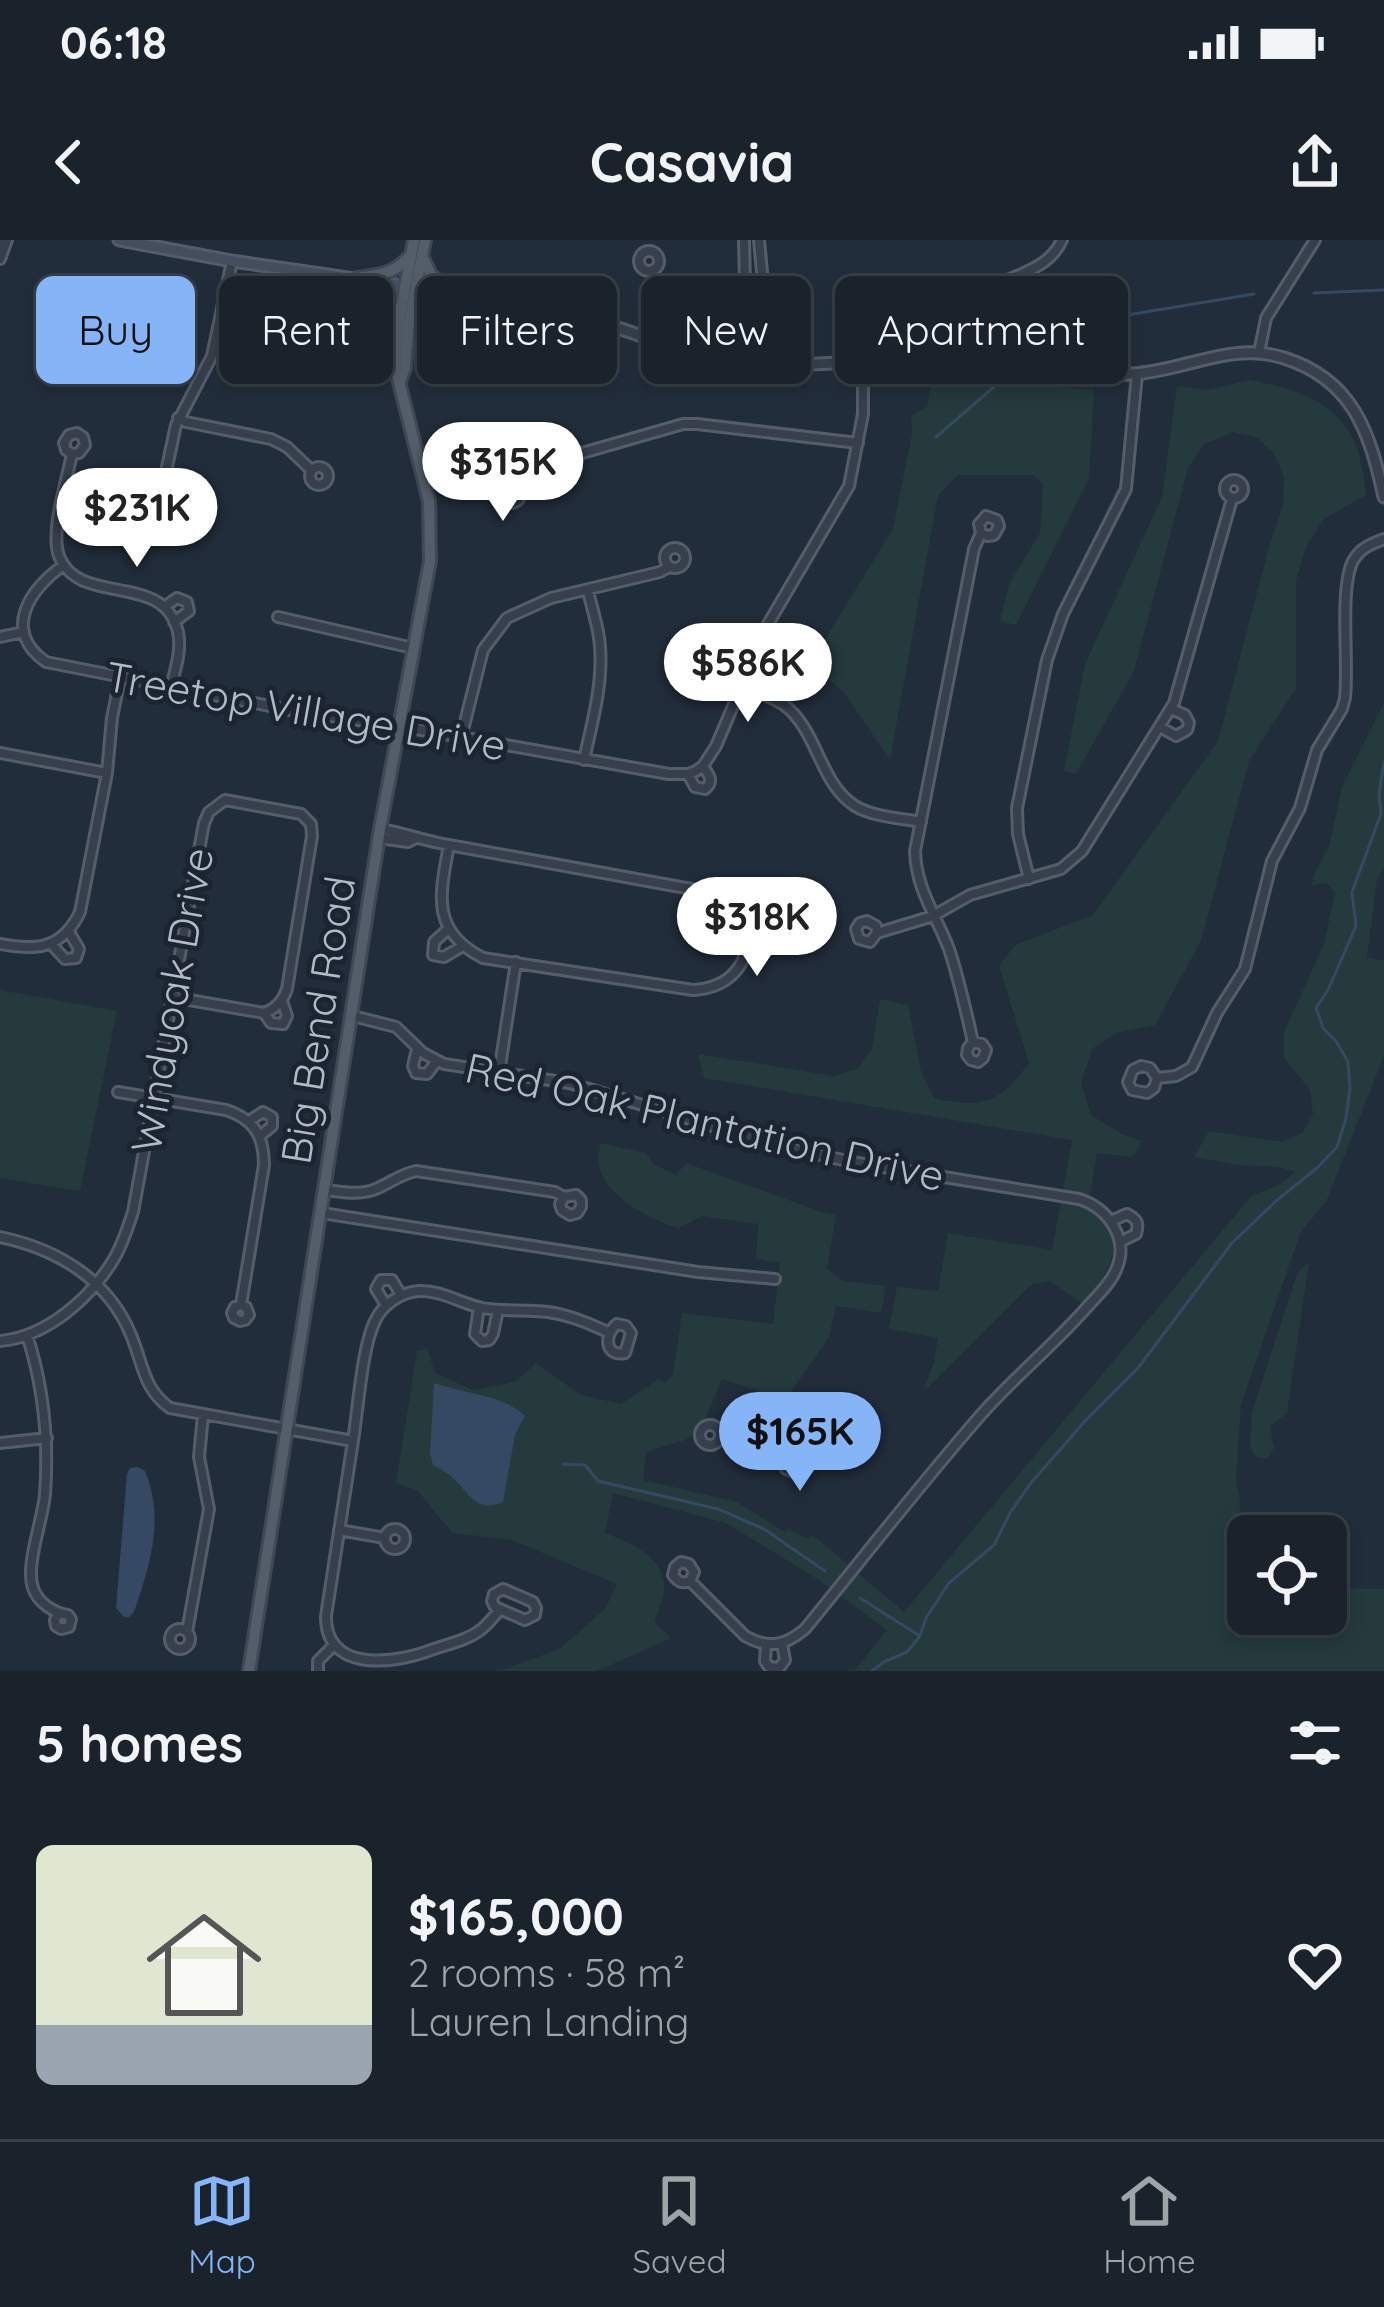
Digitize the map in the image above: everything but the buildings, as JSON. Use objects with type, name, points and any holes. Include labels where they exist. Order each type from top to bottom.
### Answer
[{"type":"main road","points":[[119,240],[342,276]]},
{"type":"main road","name":"Big Bend Road","points":[[414,240],[417,255]]},
{"type":"main road","name":"Big Bend Road","points":[[249,1671],[379,833],[430,561],[427,491],[395,366],[424,240]]},
{"type":"main road","points":[[367,276],[397,270],[417,255],[432,276]]},
{"type":"main road","points":[[393,284],[411,287]]},
{"type":"main road","points":[[393,306],[404,321],[417,311]]},
{"type":"street","points":[[656,254],[658,240]]},
{"type":"street","points":[[744,240],[745,276]]},
{"type":"street","points":[[759,240],[762,276]]},
{"type":"street","points":[[1013,276],[1056,252],[1062,240]]},
{"type":"street","points":[[1259,353],[1266,318],[1315,240]]},
{"type":"street","points":[[0,258],[2,241]]},
{"type":"street","points":[[168,481],[178,418],[212,356],[232,261]]},
{"type":"street","points":[[411,287],[417,288]]},
{"type":"street","points":[[617,328],[719,361],[835,363]]},
{"type":"street","points":[[1128,373],[1226,354],[1259,353],[1316,373],[1347,399],[1367,432],[1384,497]]},
{"type":"street","points":[[1030,879],[1018,834],[1017,808],[1047,660],[1063,614],[1126,490],[1137,374]]},
{"type":"street","points":[[703,766],[710,778],[705,789],[695,787],[688,774],[703,766],[721,736],[784,593],[849,486],[863,414],[863,384]]},
{"type":"street","points":[[178,418],[279,442],[311,470]]},
{"type":"street","points":[[516,484],[544,464],[682,424],[858,442]]},
{"type":"street","points":[[72,454],[57,531],[64,565],[81,579],[146,595],[164,607],[174,622],[179,646],[171,687]]},
{"type":"street","points":[[877,933],[933,916],[970,895],[1060,869],[1082,851],[1171,709],[1232,499]]},
{"type":"street","points":[[973,1042],[952,961],[915,870],[915,851],[974,548],[981,533]]},
{"type":"street","points":[[1157,1078],[1176,1076],[1192,1067],[1217,1013],[1245,969],[1272,861],[1300,808],[1317,750],[1345,698],[1347,587],[1352,562],[1367,546],[1384,539]]},
{"type":"street","points":[[0,637],[24,632],[24,614],[33,593],[64,565]]},
{"type":"street","points":[[461,738],[478,663],[507,618],[533,604],[669,567]]},
{"type":"street","points":[[584,760],[601,677],[600,640],[588,590]]},
{"type":"street","points":[[164,607],[172,599],[188,602],[189,611],[174,622]]},
{"type":"street","points":[[278,617],[413,648]]},
{"type":"street","name":"Treetop Village Drive","points":[[24,632],[34,652],[46,662],[120,678],[688,774]]},
{"type":"street","points":[[0,944],[31,948],[51,944],[76,921],[107,773],[120,678]]},
{"type":"street","points":[[740,685],[793,713],[833,784],[853,805],[921,822]]},
{"type":"street","points":[[1160,727],[1176,736],[1187,730],[1185,716],[1171,709]]},
{"type":"street","points":[[0,753],[107,773]]},
{"type":"street","name":"Windyoak Drive","points":[[97,1283],[119,1251],[133,1212],[204,823],[219,803],[234,800],[296,812],[311,824],[282,1000]]},
{"type":"street","points":[[379,833],[409,834],[414,839],[449,845],[707,891],[731,904],[741,917],[747,946],[743,961],[722,983],[707,989],[483,958],[461,946],[448,929],[440,901],[449,845]]},
{"type":"street","points":[[731,904],[744,895],[753,896],[754,907],[741,917]]},
{"type":"street","points":[[448,929],[434,942],[433,955],[445,957],[461,946]]},
{"type":"street","points":[[51,944],[65,958],[76,958],[78,946],[68,930]]},
{"type":"street","points":[[499,1072],[516,962]]},
{"type":"street","points":[[172,997],[264,1012],[282,1000],[287,1016],[283,1024],[274,1025],[264,1012]]},
{"type":"street","name":"Red Oak Plantation Drive","points":[[353,1016],[396,1027],[436,1061],[568,1083],[776,1145],[852,1162],[1079,1199],[1111,1221]]},
{"type":"street","name":"Red Oak Plantation Drive","points":[[418,1048],[412,1066],[416,1072],[427,1074],[436,1061]]},
{"type":"street","points":[[118,1092],[226,1111],[249,1121],[260,1136],[264,1165],[241,1305]]},
{"type":"street","points":[[249,1121],[260,1113],[270,1114],[272,1126],[260,1136]]},
{"type":"street","points":[[325,1190],[362,1194],[416,1171],[564,1197]]},
{"type":"street","points":[[322,1214],[775,1279]]},
{"type":"street","points":[[690,1582],[745,1636],[766,1645],[782,1644],[805,1629],[981,1414],[1099,1294],[1116,1270],[1120,1242],[1111,1221],[1127,1214],[1136,1219],[1136,1234],[1120,1242]]},
{"type":"street","points":[[0,1237],[41,1248],[97,1283],[124,1319],[154,1395],[170,1408],[352,1441]]},
{"type":"street","points":[[386,1306],[376,1289],[382,1280],[392,1280],[401,1295]]},
{"type":"street","points":[[0,1342],[27,1336],[60,1316],[97,1283]]},
{"type":"street","points":[[500,1610],[478,1632],[385,1667],[345,1662],[327,1639],[326,1616],[352,1441],[375,1318],[401,1295],[418,1291],[479,1307],[568,1316],[610,1333]]},
{"type":"street","points":[[479,1307],[475,1334],[482,1341],[493,1334],[498,1310]]},
{"type":"street","points":[[27,1336],[40,1376],[47,1438],[45,1495],[31,1575],[34,1592],[58,1614]]},
{"type":"street","points":[[187,1632],[209,1509],[199,1457],[203,1415]]},
{"type":"street","points":[[0,1442],[47,1438]]},
{"type":"street","points":[[784,1459],[787,1469],[796,1473],[803,1465],[801,1456]]},
{"type":"street","points":[[339,1530],[385,1538]]},
{"type":"street","points":[[503,1589],[528,1599],[536,1609],[525,1620],[500,1610],[492,1597],[503,1589]]},
{"type":"street","points":[[766,1645],[765,1661],[779,1668],[785,1660],[782,1644]]},
{"type":"street","points":[[318,1671],[318,1661],[331,1648]]},
{"type":"green space","points":[[1249,380],[1313,399],[1339,419],[1357,448],[1366,495],[1324,519],[1306,547],[1296,581],[1296,688],[1249,761],[1201,941],[1155,1025],[1116,1033],[1092,1049],[1081,1083],[1091,1115],[1142,1141],[1133,1157],[1097,1153],[1088,1207],[1113,1244],[1108,1267],[1083,1304],[1050,1281],[1032,1284],[923,1392],[938,1338],[889,1329],[897,1287],[938,1291],[948,1233],[1052,1250],[1072,1140],[704,1078],[698,1054],[834,1076],[859,1068],[872,1048],[880,999],[908,1005],[921,1071],[934,1098],[978,1103],[999,1095],[1018,1077],[1029,1063],[999,966],[1015,945],[1093,915],[1218,741],[1283,505],[1284,477],[1275,455],[1258,438],[1233,432],[1204,444],[1188,468],[1134,671],[1076,774],[1064,771],[1085,664],[1162,497],[1177,386],[1208,390]]},
{"type":"green space","points":[[931,384],[1030,384],[1094,390],[1089,478],[1016,625],[1000,621],[1009,584],[1040,533],[1043,484],[1033,475],[958,475],[938,496],[890,760],[843,691],[809,665],[893,529],[912,433],[911,416],[927,406]]},
{"type":"green space","points":[[1384,703],[1384,867],[1377,880],[1367,957],[1384,961],[1384,1056],[1326,1202],[1301,1231],[1241,1405],[1236,1480],[1240,1515],[1227,1515],[1227,1635],[1347,1635],[1347,1588],[1384,1589],[1384,1671],[854,1671],[887,1630],[816,1578],[726,1523],[613,1493],[605,1533],[646,1554],[661,1570],[664,1593],[654,1622],[671,1638],[597,1671],[500,1671],[559,1649],[605,1609],[617,1584],[512,1540],[452,1533],[417,1490],[396,1483],[417,1351],[427,1348],[435,1373],[473,1390],[515,1382],[536,1363],[581,1395],[621,1404],[673,1375],[682,1313],[773,1324],[780,1263],[756,1259],[758,1224],[702,1216],[679,1228],[645,1214],[606,1182],[599,1165],[600,1143],[646,1153],[653,1164],[676,1175],[686,1163],[836,1215],[827,1269],[844,1281],[886,1286],[881,1313],[836,1306],[829,1337],[791,1392],[778,1397],[722,1379],[695,1433],[646,1452],[643,1480],[737,1502],[785,1532],[788,1529],[806,1538],[813,1535],[904,1612],[1252,1195],[1278,1186],[1295,1172],[1194,1157],[1209,1131],[1282,1142],[1302,1133],[1313,1115],[1310,1090],[1284,1058],[1284,1032],[1324,944],[1335,892],[1326,883],[1312,885],[1329,847],[1342,787]]},
{"type":"green space","points":[[0,990],[117,1011],[80,1191],[0,1178]]},
{"type":"green space","points":[[1309,1262],[1287,1413],[1270,1426],[1274,1448],[1267,1459],[1256,1457],[1250,1448],[1252,1412],[1297,1273]]},
{"type":"water","points":[[434,1383],[494,1399],[525,1416],[515,1435],[503,1502],[479,1503],[433,1465]]},
{"type":"water","points":[[137,1467],[145,1471],[151,1489],[155,1525],[134,1612],[124,1617],[116,1608],[127,1474]]},
{"type":"waterway","points":[[1314,293],[1384,290]]},
{"type":"waterway","points":[[1128,315],[1254,294]]},
{"type":"waterway","points":[[936,437],[994,387]]},
{"type":"waterway","points":[[872,1671],[907,1652],[949,1583],[994,1545],[1030,1484],[1138,1368],[1232,1243],[1337,1147],[1350,1088],[1348,1062],[1323,1028],[1316,1008],[1356,926],[1352,892],[1381,814],[1384,762]]},
{"type":"waterway","points":[[563,1464],[585,1465],[598,1481],[718,1509],[764,1529],[825,1571]]},
{"type":"waterway","points":[[860,1598],[920,1636]]}]
